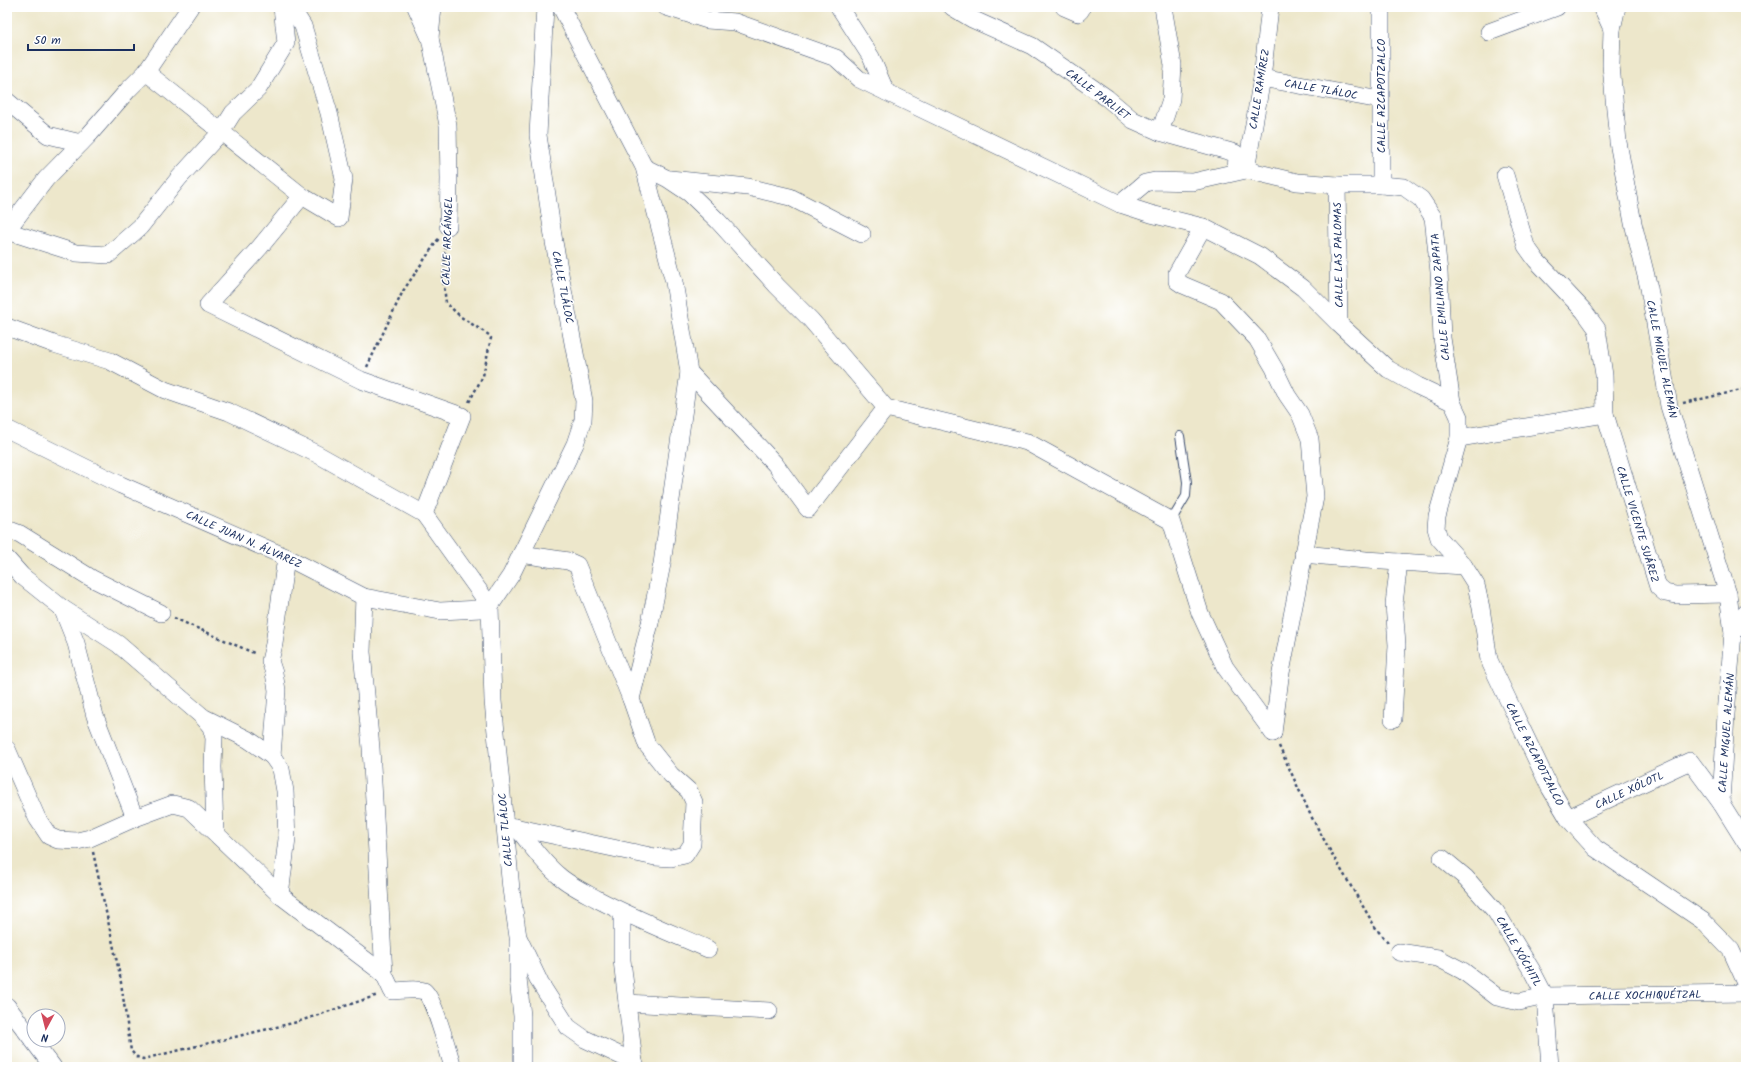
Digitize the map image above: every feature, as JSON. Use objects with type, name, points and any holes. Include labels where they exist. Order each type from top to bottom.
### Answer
[{"type":"street","points":[[190,7],[146,72],[46,180],[7,230],[76,253],[108,255],[140,227],[179,178],[221,132],[233,113],[258,89],[286,43],[282,7]]},
{"type":"street","points":[[146,72],[302,196],[339,218],[344,179],[329,113],[303,26],[292,7]]},
{"type":"street","points":[[416,7],[430,38]]},
{"type":"street","name":"CALLE ARCÁNGEL","points":[[433,7],[430,38],[448,124],[448,226]]},
{"type":"street","name":"CALLE TLÁLOC","points":[[545,7],[538,135],[554,242],[584,401],[583,420],[575,444],[522,554],[511,576],[490,606],[493,701],[510,826],[511,889],[518,937],[540,983],[568,1027],[585,1040],[635,1064]]},
{"type":"street","points":[[560,7],[644,167],[674,282],[689,372],[662,564],[650,623],[631,699]]},
{"type":"street","points":[[666,7],[707,20],[735,22],[836,58],[859,79],[1120,204],[1151,214],[1203,227],[1260,256],[1304,288],[1339,324],[1388,369],[1418,386],[1452,402]]},
{"type":"street","points":[[839,7],[871,57],[886,92]]},
{"type":"street","name":"CALLE PARLIET","points":[[952,7],[972,19],[1032,46],[1108,98],[1133,120],[1160,132],[1235,153],[1241,171]]},
{"type":"street","points":[[1064,7],[1078,13],[1081,10],[1078,7]]},
{"type":"street","points":[[1160,132],[1171,99],[1173,65],[1163,7]]},
{"type":"street","name":"CALLE RAMÍREZ","points":[[1241,171],[1262,78],[1270,7]]},
{"type":"street","name":"CALLE AZCAPOTZALCO","points":[[1380,7],[1382,50],[1380,100],[1381,185]]},
{"type":"street","points":[[1489,32],[1553,7]]},
{"type":"street","points":[[1602,7],[1612,29]]},
{"type":"street","name":"CALLE MIGUEL ALEMÁN","points":[[1617,7],[1612,29],[1611,65],[1618,142],[1633,223],[1649,288],[1669,406],[1728,594],[1733,633],[1726,714],[1721,803]]},
{"type":"street","name":"CALLE TLÁLOC","points":[[1262,78],[1380,100]]},
{"type":"street","points":[[7,101],[48,135],[81,143]]},
{"type":"street","points":[[644,167],[668,179],[689,193],[718,221],[776,286],[811,320],[886,408],[1027,442],[1171,521],[1200,613],[1212,640],[1225,667],[1273,733]]},
{"type":"street","points":[[1120,204],[1145,183],[1155,181],[1193,182],[1241,171],[1297,182],[1337,185],[1381,185]]},
{"type":"street","name":"CALLE VICENTE SUÁREZ","points":[[1505,175],[1526,246],[1536,260],[1584,311],[1597,329],[1604,375],[1605,414],[1658,587],[1665,593],[1676,595],[1728,594]]},
{"type":"street","points":[[668,179],[748,187],[790,197],[862,234]]},
{"type":"street","name":"CALLE LAS PALOMAS","points":[[1337,185],[1339,324]]},
{"type":"street","name":"CALLE EMILIANO ZAPATA","points":[[1381,185],[1404,187],[1421,199],[1433,217],[1439,272],[1442,338],[1452,402],[1459,417],[1459,438],[1453,464]]},
{"type":"street","points":[[302,196],[260,247],[208,305],[361,380],[462,416],[424,514]]},
{"type":"street","points":[[1203,227],[1177,273],[1177,281],[1183,285],[1222,301],[1257,339],[1274,368],[1287,395],[1300,414],[1310,440],[1315,497],[1280,678],[1273,733]]},
{"type":"street","points":[[7,327],[54,344],[110,361],[165,390],[229,412],[317,454],[424,514],[490,606]]},
{"type":"street","points":[[689,372],[775,464],[808,510],[886,408]]},
{"type":"street","points":[[1459,438],[1605,414]]},
{"type":"street","name":"CALLE JUAN N. ÁLVAREZ","points":[[7,429],[121,485],[286,557],[364,597],[440,611],[481,609],[490,606]]},
{"type":"street","name":"CALLE AZCAPOTZALCO","points":[[1453,464],[1437,516],[1436,528],[1439,538],[1464,566],[1476,585],[1489,660],[1550,788],[1568,818],[1595,848],[1703,920],[1731,950],[1746,983]]},
{"type":"street","points":[[7,529],[20,534],[91,578],[160,613]]},
{"type":"street","points":[[510,826],[656,857],[671,858],[685,856],[692,844],[694,802],[689,791],[671,775],[647,745],[631,699],[577,565],[568,561],[522,554]]},
{"type":"street","points":[[1304,554],[1464,566]]},
{"type":"street","points":[[272,756],[277,690],[270,661],[274,644],[286,557]]},
{"type":"street","points":[[7,559],[22,576],[62,608],[118,644],[203,717],[211,727],[214,738],[213,767],[215,830]]},
{"type":"street","points":[[1394,718],[1397,645],[1394,604],[1399,562]]},
{"type":"street","points":[[364,597],[362,652],[371,748],[384,974],[392,991],[425,992],[438,1020],[453,1067]]},
{"type":"street","points":[[62,608],[76,643],[95,716],[135,818]]},
{"type":"street","points":[[1733,633],[1746,613]]},
{"type":"street","points":[[203,717],[249,740],[272,756],[281,769],[285,791],[287,839],[280,895]]},
{"type":"street","points":[[7,749],[37,818],[49,836],[58,840],[77,841],[90,838],[135,818],[173,804],[189,808],[215,830],[280,895],[384,974]]},
{"type":"street","name":"CALLE XÓLOTL","points":[[1568,818],[1690,761],[1721,803]]},
{"type":"street","points":[[1721,803],[1746,843]]},
{"type":"street","points":[[510,826],[530,843],[540,858],[559,876],[584,892],[622,912],[708,949]]},
{"type":"street","name":"CALLE XÓCHITL","points":[[1442,858],[1466,878],[1496,912],[1531,969],[1545,996],[1550,1067]]},
{"type":"street","name":"CALLE TLÁLOC","points":[[622,912],[622,960],[635,1064]]},
{"type":"street","points":[[518,937],[518,978],[522,1016],[522,1067]]},
{"type":"street","name":"CALLE XOCHIQUÉTZAL","points":[[1399,952],[1438,958],[1463,971],[1497,996],[1519,1002],[1545,996],[1746,993]]},
{"type":"street","points":[[627,1003],[769,1011]]},
{"type":"street","points":[[7,1006],[53,1067]]},
{"type":"lane","points":[[1171,521],[1186,496],[1187,482],[1180,436]]},
{"type":"path","points":[[361,380],[403,291],[426,260],[448,226]]},
{"type":"path","name":"CALLE ARCÁNGEL","points":[[448,226],[443,278],[446,303],[461,317],[489,335],[491,338],[483,376],[462,416]]},
{"type":"path","points":[[1669,406],[1746,389]]},
{"type":"path","points":[[160,613],[244,647],[270,661]]},
{"type":"path","points":[[1273,733],[1311,816],[1333,856],[1377,930],[1399,952]]},
{"type":"path","points":[[90,838],[120,976],[131,1051],[137,1057],[144,1059],[297,1022],[392,991]]}]
